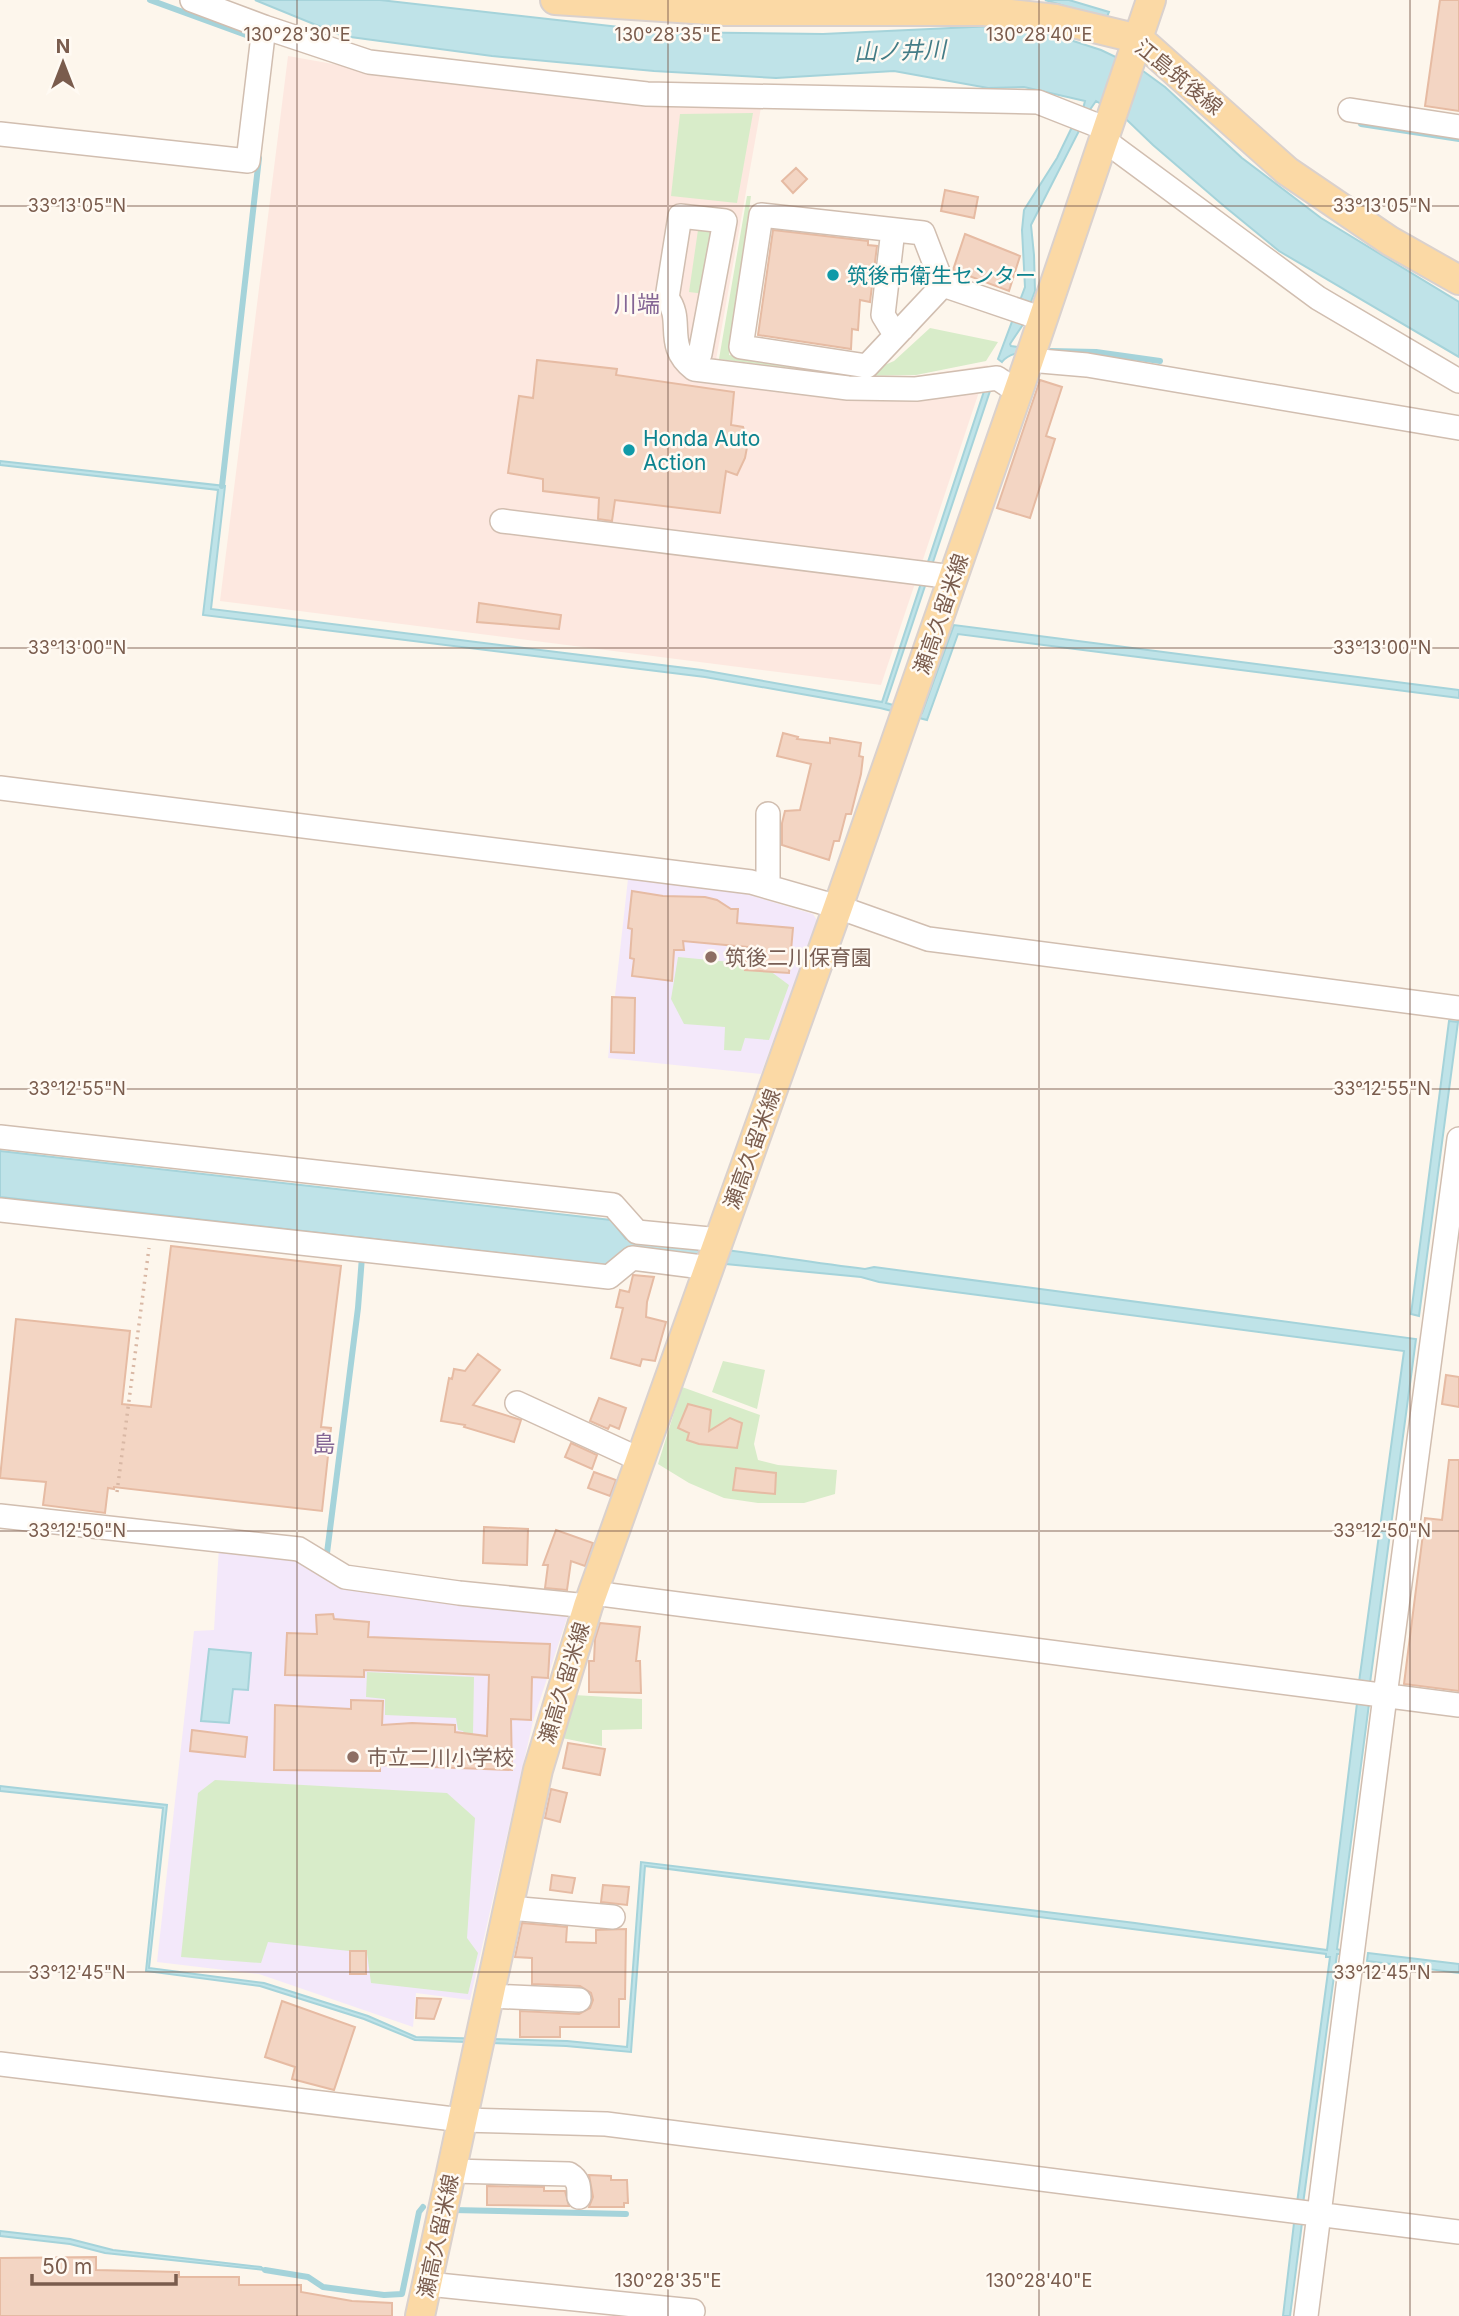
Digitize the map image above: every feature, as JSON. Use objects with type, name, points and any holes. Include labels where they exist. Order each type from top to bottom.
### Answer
[{"type":"main road","name":"江島筑後線","points":[[555,0],[724,11],[942,5],[1056,19],[1134,52],[1287,171],[1390,241],[1459,280]]},
{"type":"main road","name":"瀬高久留米線","points":[[420,2316],[537,1770],[590,1599],[838,907],[936,575],[1018,392],[1104,131],[1151,0]]},
{"type":"street","points":[[192,0],[369,62],[646,94],[1038,102],[1104,131],[1318,298],[1459,381]]},
{"type":"street","points":[[0,134],[248,160],[264,27]]},
{"type":"street","points":[[1350,110],[1459,127]]},
{"type":"street","points":[[761,215],[923,233],[943,285],[867,366],[741,348],[761,215]]},
{"type":"street","points":[[700,355],[725,221],[680,216],[667,298],[674,306],[674,332],[679,354],[694,369],[848,388],[916,389],[997,378],[1018,392]]},
{"type":"street","points":[[893,230],[883,315],[891,328],[902,329]]},
{"type":"street","points":[[943,285],[1043,319]]},
{"type":"street","points":[[1029,360],[1087,365],[1459,428]]},
{"type":"street","points":[[502,521],[936,575]]},
{"type":"street","points":[[0,788],[751,882],[838,907],[929,939],[1459,1008]]},
{"type":"street","points":[[768,814],[768,887]]},
{"type":"street","points":[[0,1137],[613,1205],[637,1232],[720,1240]]},
{"type":"street","points":[[1306,2316],[1459,1139]]},
{"type":"street","points":[[0,1210],[609,1278],[632,1258],[710,1268]]},
{"type":"street","points":[[517,1403],[641,1460]]},
{"type":"street","points":[[0,1516],[299,1549],[345,1577],[459,1593],[590,1599],[1459,1705]]},
{"type":"street","points":[[509,1908],[582,1925],[613,1917]]},
{"type":"street","points":[[490,1996],[579,2000]]},
{"type":"street","points":[[0,2064],[462,2120],[606,2124],[1459,2232]]},
{"type":"street","points":[[452,2171],[569,2174],[579,2186],[579,2197]]},
{"type":"street","points":[[428,2284],[685,2312]]},
{"type":"path","points":[[117,1492],[152,1226]]},
{"type":"shaded area","points":[[288,56],[367,70],[762,102],[716,360],[851,378],[916,376],[988,365],[881,685],[220,601]]},
{"type":"shaded area","name":"筑後二川保育園","points":[[628,879],[736,891],[813,914],[817,920],[761,1074],[608,1058]]},
{"type":"shaded area","name":"市立二川小学校","points":[[219,1547],[290,1554],[334,1584],[450,1604],[569,1612],[533,1721],[470,2000],[416,1993],[413,2027],[259,1974],[157,1962],[194,1631],[214,1630]]},
{"type":"green space","points":[[753,113],[737,203],[671,196],[680,114]]},
{"type":"green space","points":[[747,196],[751,196],[729,355],[871,371],[894,361],[930,328],[998,342],[986,361],[916,375],[852,376],[719,359]]},
{"type":"green space","points":[[698,230],[713,232],[705,294],[689,292]]},
{"type":"green space","points":[[678,957],[762,965],[789,985],[769,1040],[745,1038],[741,1051],[724,1050],[725,1027],[684,1024],[671,999]]},
{"type":"green space","points":[[723,1361],[765,1370],[757,1409],[712,1392]]},
{"type":"green space","points":[[682,1387],[760,1415],[754,1444],[758,1460],[778,1465],[837,1470],[835,1494],[804,1503],[758,1503],[724,1498],[689,1483],[658,1464]]},
{"type":"green space","points":[[367,1672],[474,1677],[473,1734],[465,1735],[458,1730],[456,1718],[385,1715],[385,1699],[366,1697]]},
{"type":"green space","points":[[574,1695],[642,1699],[642,1729],[602,1730],[602,1746],[562,1738]]},
{"type":"green space","points":[[215,1780],[447,1793],[475,1818],[467,1938],[478,1953],[468,1994],[371,1983],[367,1953],[268,1942],[261,1963],[181,1957],[198,1793]]},
{"type":"water","name":"山ノ井川","points":[[255,0],[380,0],[664,32],[823,34],[994,26],[1021,27],[1064,38],[1101,50],[1139,68],[1165,87],[1242,158],[1321,218],[1459,302],[1459,357],[1279,251],[1127,120],[1096,101],[1089,111],[1083,109],[1085,101],[1024,87],[988,88],[894,71],[776,78],[654,71],[492,56],[343,36]]},
{"type":"water","points":[[1045,0],[1069,0],[1109,12],[1106,19]]},
{"type":"water","points":[[1074,123],[1081,127],[1031,225],[1035,291],[1022,326],[1010,344],[1047,351],[1017,353],[1002,362],[998,359],[1025,287],[1022,230],[1024,210],[1057,158]]},
{"type":"water","points":[[988,379],[993,382],[886,703],[922,713],[954,625],[1459,690],[1459,698],[958,634],[927,720],[880,708],[705,677],[203,615],[218,490],[0,465],[0,461],[225,486],[211,609],[702,670],[882,702]]},
{"type":"water","points":[[1449,1021],[1458,1022],[1419,1316],[1411,1314]]},
{"type":"water","points":[[0,1151],[611,1220],[626,1239],[716,1248],[865,1269],[874,1267],[1416,1339],[1370,1683],[1359,1682],[1404,1351],[879,1282],[861,1277],[705,1262],[607,1265],[0,1197]]},
{"type":"water","points":[[209,1649],[251,1653],[248,1690],[233,1689],[229,1723],[201,1721]]},
{"type":"water","points":[[1357,1703],[1369,1704],[1337,1949],[1340,1954],[1337,1954],[1303,2204],[1297,2203],[1330,1957],[1326,1957],[1326,1954],[645,1866],[631,2052],[566,2046],[415,2040],[364,2019],[260,1986],[146,1971],[163,1808],[0,1791],[0,1786],[167,1805],[149,1968],[264,1983],[368,2016],[416,2037],[567,2041],[627,2047],[641,1862],[1135,1923],[1327,1950]]},
{"type":"water","points":[[1368,1953],[1459,1964],[1459,1973],[1367,1961]]},
{"type":"water","points":[[1294,2223],[1302,2223],[1290,2316],[1283,2316]]},
{"type":"water","points":[[0,2231],[70,2239],[113,2250],[261,2267],[265,2270],[105,2253],[70,2244],[0,2236]]},
{"type":"building","points":[[1440,0],[1459,0],[1459,111],[1425,106]]},
{"type":"building","points":[[796,168],[807,179],[793,193],[782,181]]},
{"type":"building","points":[[945,190],[978,197],[974,218],[941,211]]},
{"type":"building","name":"筑後市衛生センター","points":[[773,230],[868,241],[868,245],[877,246],[870,302],[860,300],[858,330],[852,329],[851,349],[758,335]]},
{"type":"building","points":[[965,234],[1020,256],[1009,291],[953,270]]},
{"type":"building","name":"Honda Auto Action","points":[[537,360],[617,369],[616,375],[734,392],[731,425],[743,427],[748,442],[745,458],[737,475],[726,471],[720,513],[615,500],[612,521],[598,519],[599,498],[543,491],[543,479],[508,473],[519,396],[533,398]]},
{"type":"building","points":[[1040,380],[1062,387],[1046,436],[1055,439],[1030,518],[997,508]]},
{"type":"building","points":[[479,603],[561,615],[559,629],[477,622]]},
{"type":"building","points":[[783,733],[798,737],[797,739],[830,743],[830,738],[861,743],[861,774],[851,814],[846,814],[839,841],[834,841],[829,860],[782,845],[785,811],[800,810],[811,764],[777,756]]},
{"type":"building","points":[[632,891],[663,896],[705,897],[717,900],[731,909],[738,909],[737,923],[793,928],[789,973],[745,970],[747,947],[683,941],[684,950],[674,950],[672,981],[632,976],[632,929],[628,928]]},
{"type":"building","points":[[612,997],[635,998],[634,1053],[611,1052]]},
{"type":"building","points":[[171,1246],[341,1266],[321,1427],[331,1428],[322,1511],[114,1487],[108,1488],[105,1513],[43,1505],[46,1482],[0,1478],[16,1319],[130,1331],[122,1404],[151,1407]]},
{"type":"building","points":[[633,1275],[654,1277],[646,1317],[666,1322],[655,1361],[642,1359],[640,1366],[611,1358],[623,1308],[616,1307],[620,1290],[629,1292]]},
{"type":"building","points":[[478,1354],[500,1370],[473,1405],[521,1420],[514,1442],[464,1427],[465,1425],[441,1421],[449,1378],[452,1379],[454,1369],[465,1371]]},
{"type":"building","points":[[1446,1375],[1459,1377],[1459,1407],[1442,1404]]},
{"type":"building","points":[[599,1398],[626,1408],[619,1429],[610,1425],[608,1429],[590,1421]]},
{"type":"building","points":[[688,1404],[711,1410],[709,1431],[730,1418],[742,1423],[737,1448],[687,1440],[689,1433],[678,1428]]},
{"type":"building","points":[[571,1443],[597,1455],[592,1469],[565,1457]]},
{"type":"building","points":[[1449,1460],[1459,1460],[1459,1691],[1404,1684],[1425,1518],[1442,1520]]},
{"type":"building","points":[[736,1468],[776,1473],[775,1494],[733,1490]]},
{"type":"building","points":[[594,1472],[616,1480],[610,1496],[588,1488]]},
{"type":"building","points":[[484,1527],[528,1529],[527,1565],[483,1563]]},
{"type":"building","points":[[556,1530],[593,1543],[585,1566],[571,1561],[567,1590],[545,1588],[548,1565],[543,1565]]},
{"type":"building","points":[[333,1614],[334,1619],[369,1622],[368,1637],[550,1644],[548,1678],[532,1677],[531,1720],[511,1719],[512,1770],[380,1765],[380,1771],[274,1770],[275,1705],[351,1709],[351,1700],[383,1701],[382,1725],[455,1725],[455,1732],[487,1736],[489,1675],[364,1670],[364,1677],[285,1675],[287,1633],[317,1634],[316,1615]]},
{"type":"building","points":[[600,1623],[640,1627],[636,1661],[640,1661],[641,1693],[589,1692],[589,1661],[594,1661],[595,1639]]},
{"type":"building","points":[[192,1730],[247,1737],[245,1757],[190,1751]]},
{"type":"building","points":[[568,1743],[605,1749],[600,1775],[563,1768]]},
{"type":"building","points":[[551,1789],[567,1793],[560,1822],[545,1818]]},
{"type":"building","points":[[552,1875],[575,1878],[572,1893],[550,1890]]},
{"type":"building","points":[[603,1885],[629,1887],[627,1905],[601,1902]]},
{"type":"building","points":[[522,1923],[567,1927],[566,1942],[596,1943],[596,1930],[626,1929],[625,1999],[619,1999],[619,2027],[560,2027],[560,2037],[520,2037],[520,2011],[579,2014],[590,2008],[593,2000],[591,1993],[580,1986],[532,1984],[532,1958],[515,1957]]},
{"type":"building","points":[[350,1951],[366,1951],[366,1974],[350,1974]]},
{"type":"building","points":[[417,1998],[441,1999],[434,2019],[416,2018]]},
{"type":"building","points":[[282,2001],[355,2027],[334,2090],[292,2079],[295,2067],[265,2057]]},
{"type":"building","points":[[589,2175],[627,2180],[628,2203],[624,2203],[624,2207],[589,2207],[593,2197]]},
{"type":"building","points":[[487,2186],[544,2187],[544,2191],[565,2191],[569,2206],[487,2205]]},
{"type":"building","points":[[96,2257],[96,2270],[179,2272],[179,2277],[239,2277],[239,2285],[301,2285],[301,2292],[352,2301],[392,2303],[392,2316],[0,2316],[0,2258]]},
{"type":"waterway","points":[[150,0],[246,35]]},
{"type":"waterway","points":[[1361,124],[1459,139]]},
{"type":"waterway","points":[[222,486],[259,158]]},
{"type":"waterway","points":[[1051,351],[1096,352],[1160,361]]},
{"type":"waterway","points":[[326,1561],[362,1257]]},
{"type":"waterway","points":[[265,2270],[308,2277],[323,2287],[384,2295],[402,2294],[419,2212],[423,2207]]},
{"type":"waterway","points":[[453,2210],[626,2214]]},
{"type":"place","name":"筑後市衛生センター","points":[[833,275]]},
{"type":"place","name":"Honda Auto Action","points":[[629,450]]},
{"type":"place","name":"筑後二川保育園","points":[[711,957]]},
{"type":"place","name":"市立二川小学校","points":[[353,1757]]},
{"type":"district","name":"川端","points":[[637,304]]},
{"type":"district","name":"島","points":[[324,1444]]}]
